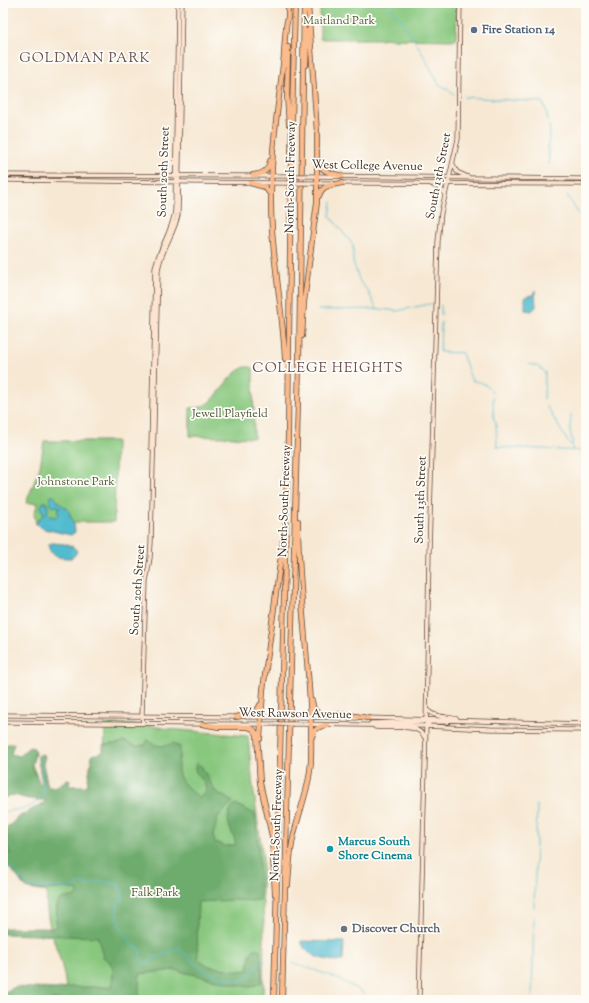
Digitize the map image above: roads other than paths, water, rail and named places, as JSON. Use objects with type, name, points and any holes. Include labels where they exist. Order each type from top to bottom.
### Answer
[{"type":"highway","points":[[288,3],[288,95],[291,160]]},
{"type":"highway","name":"North-South Freeway","points":[[274,1000],[287,508],[291,160],[295,3]]},
{"type":"highway","points":[[306,4],[320,166],[323,170],[342,176]]},
{"type":"highway","name":"North-South Freeway","points":[[282,1000],[299,364],[302,139],[306,4]]},
{"type":"highway","points":[[253,175],[260,174],[266,170],[269,165],[286,46],[288,17]]},
{"type":"highway","points":[[272,151],[272,233],[283,320],[288,385]]},
{"type":"highway","points":[[299,364],[304,302],[317,202],[318,152]]},
{"type":"highway","points":[[250,183],[267,188],[270,193],[272,203]]},
{"type":"highway","points":[[317,202],[324,187],[342,183]]},
{"type":"highway","points":[[284,922],[291,849],[308,784],[311,762],[308,678],[299,563],[298,499],[296,484]]},
{"type":"highway","points":[[259,756],[260,724],[287,508]]},
{"type":"highway","points":[[308,678],[312,706],[318,713],[368,718]]},
{"type":"highway","points":[[236,717],[256,712],[259,708],[264,690]]},
{"type":"highway","points":[[202,724],[248,727],[252,728],[258,736],[260,783],[272,836],[276,932]]},
{"type":"highway","points":[[311,742],[316,729],[327,725]]},
{"type":"main road","name":"South 20th Street","points":[[143,723],[146,582],[150,558],[158,271],[162,253],[177,219],[178,3]]},
{"type":"main road","name":"South 20th Street","points":[[177,176],[182,3]]},
{"type":"main road","name":"South 13th Street","points":[[419,1000],[438,241],[441,213],[458,139],[460,3]]},
{"type":"main road","points":[[453,164],[457,172],[467,177],[466,183]]},
{"type":"main road","name":"West College Avenue","points":[[3,175],[253,175],[586,179]]},
{"type":"main road","name":"West College Avenue","points":[[3,180],[250,183],[586,184]]},
{"type":"main road","points":[[426,183],[441,189],[445,194]]},
{"type":"main road","points":[[426,710],[441,717],[452,717],[464,720],[465,728]]},
{"type":"main road","name":"West Rawson Avenue","points":[[3,715],[368,718],[586,724]]},
{"type":"main road","points":[[361,725],[380,722],[422,722],[426,719]]},
{"type":"main road","points":[[426,726],[430,722],[443,723],[452,720]]},
{"type":"main road","name":"West Rawson Avenue","points":[[3,722],[294,724],[586,730]]},
{"type":"main road","points":[[490,722],[490,728]]},
{"type":"main road","points":[[361,725],[381,728],[413,728],[422,733],[426,743]]},
{"type":"water","points":[[535,290],[536,307],[532,311],[525,310],[525,297],[533,295]]},
{"type":"water","points":[[51,496],[54,496],[59,503],[67,508],[74,524],[75,532],[71,535],[44,529],[36,524],[43,516],[41,507],[43,502],[46,502],[48,509],[47,513],[49,516],[56,517],[59,514],[57,510],[60,508],[57,506],[52,507],[50,502]]},
{"type":"water","points":[[53,543],[69,545],[77,551],[72,558],[63,558],[53,555],[48,544]]},
{"type":"water","points":[[301,941],[344,942],[343,961],[324,959],[313,955],[304,947]]},
{"type":"waterway","points":[[385,3],[401,19],[420,49],[439,84],[454,94]]},
{"type":"waterway","points":[[464,97],[542,102],[546,110],[550,132],[548,146],[549,164]]},
{"type":"waterway","points":[[567,195],[586,226]]},
{"type":"waterway","points":[[332,202],[330,216],[353,245],[353,262],[360,282],[368,291],[377,310]]},
{"type":"waterway","points":[[318,310],[381,309],[397,311],[431,304]]},
{"type":"waterway","points":[[441,305],[441,316]]},
{"type":"waterway","points":[[441,322],[440,352],[462,353],[471,379],[489,387],[492,392]]},
{"type":"waterway","points":[[529,364],[537,366],[545,372],[544,399]]},
{"type":"waterway","points":[[493,397],[497,447],[586,451]]},
{"type":"waterway","points":[[546,405],[568,442],[572,445],[573,450]]},
{"type":"waterway","points":[[571,414],[570,431],[572,444]]},
{"type":"waterway","points":[[3,812],[31,806],[44,794],[40,757]]},
{"type":"waterway","points":[[534,907],[537,805]]},
{"type":"waterway","points":[[3,856],[3,859],[26,885],[30,887],[75,888],[82,883],[85,883],[87,887],[98,881],[119,884],[123,897],[122,901],[118,902],[117,915],[121,931],[129,937],[129,941],[132,945],[140,948],[140,957],[143,962],[148,963],[153,956],[155,958],[179,948],[195,964],[205,971],[240,981],[251,974],[259,963],[265,962]]},
{"type":"waterway","points":[[532,1000],[534,916]]},
{"type":"waterway","points":[[293,963],[345,982],[369,1000]]},
{"type":"place","name":"Fire Station 14","points":[[474,30]]},
{"type":"place","name":"Marcus South Shore Cinema","points":[[330,849]]},
{"type":"place","name":"Discover Church","points":[[344,929]]},
{"type":"district","name":"GOLDMAN PARK","points":[[85,59]]},
{"type":"district","name":"COLLEGE HEIGHTS","points":[[328,369]]},
{"type":"park label","name":"Maitland Park","points":[[339,21]]},
{"type":"park label","name":"Jewell Playfield","points":[[230,414]]},
{"type":"park label","name":"Johnstone Park","points":[[76,482]]},
{"type":"park label","name":"Falk Park","points":[[155,893]]}]
